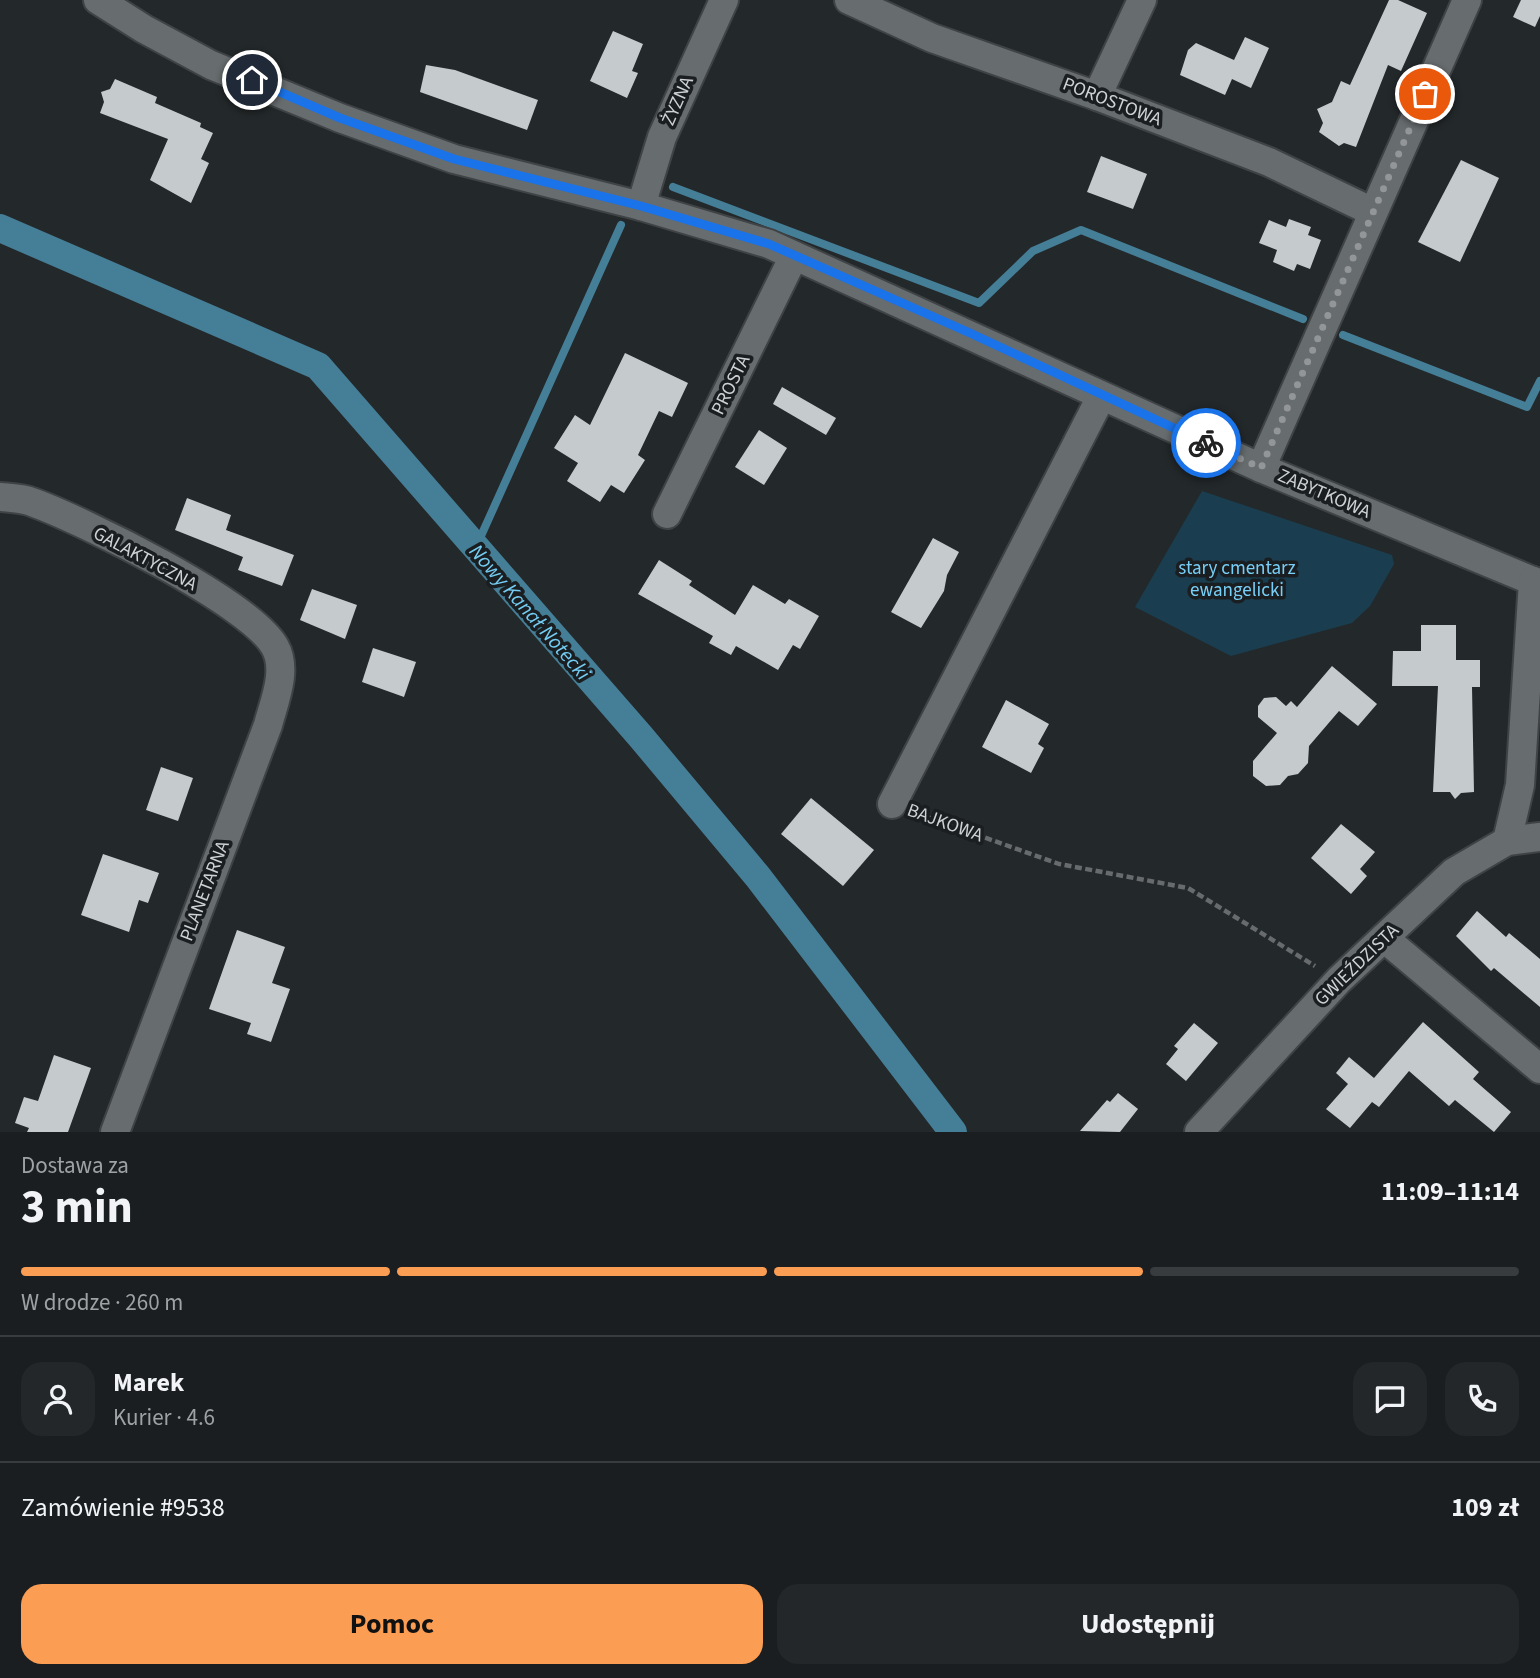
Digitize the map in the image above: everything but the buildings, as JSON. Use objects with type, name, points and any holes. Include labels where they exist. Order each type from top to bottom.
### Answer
[{"type":"street","name":"ZABYTKOWA","points":[[98,0],[211,65],[340,118],[454,159],[641,206],[769,244],[970,333],[1101,397],[1261,468],[1536,582]]},
{"type":"street","name":"ŻYZNA","points":[[641,206],[663,137],[724,0]]},
{"type":"street","name":"POROSTOWA","points":[[849,0],[932,38],[1097,96],[1269,162],[1373,212]]},
{"type":"street","points":[[1097,96],[1142,0]]},
{"type":"street","points":[[1261,468],[1467,0]]},
{"type":"street","name":"PROSTA","points":[[667,514],[794,256]]},
{"type":"street","name":"BAJKOWA","points":[[892,804],[1101,397]]},
{"type":"street","name":"GALAKTYCZNA","points":[[0,497],[29,500],[129,547],[247,617],[276,648]]},
{"type":"street","points":[[1507,841],[1520,785],[1536,582]]},
{"type":"street","name":"PLANETARNA","points":[[115,1132],[268,725],[280,683],[276,648]]},
{"type":"street","name":"GWIEŹDZISTA","points":[[1199,1132],[1339,980],[1454,872],[1507,841],[1540,837]]},
{"type":"street","points":[[1384,938],[1540,1069]]},
{"type":"path","name":"BAJKOWA","points":[[892,804],[1059,864],[1188,888],[1339,980]]},
{"type":"green space","name":"stary cmentarz ewangelicki","points":[[1202,491],[1392,555],[1394,564],[1370,606],[1352,623],[1231,656],[1135,607]]},
{"type":"waterway","points":[[673,187],[979,303],[1033,251],[1081,230],[1303,319]]},
{"type":"waterway","points":[[476,547],[621,225]]},
{"type":"waterway","name":"Nowy Kanał Notecki","points":[[0,228],[318,366],[641,737],[758,877],[953,1132]]},
{"type":"waterway","points":[[1343,335],[1527,407],[1540,381]]},
{"type":"way so far","points":[[1206,443],[1261,468],[1425,94]]},
{"type":"route","points":[[252,80],[340,118],[454,159],[641,206],[769,244],[970,333],[1101,397],[1206,443]]}]
